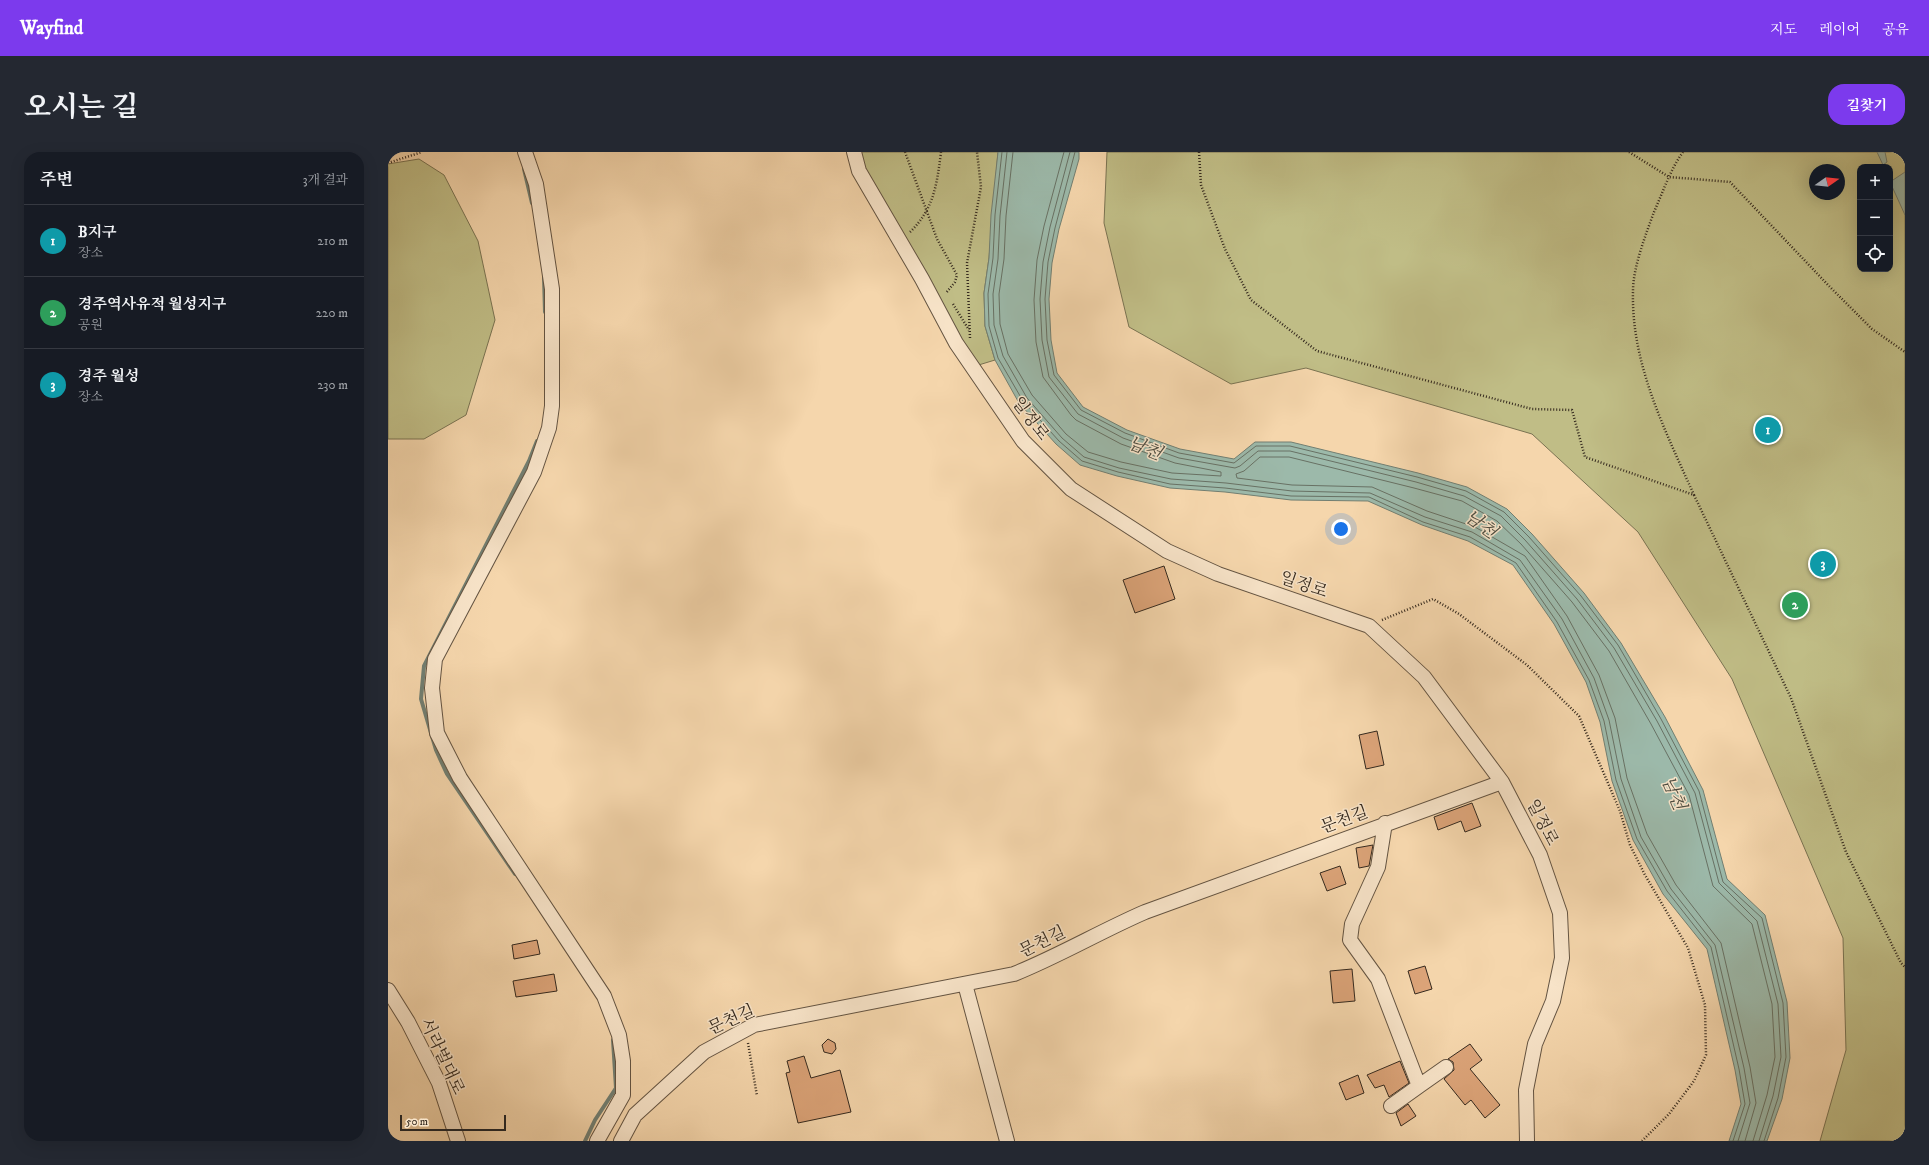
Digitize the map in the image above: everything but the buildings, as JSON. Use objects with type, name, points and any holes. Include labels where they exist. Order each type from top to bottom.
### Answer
[{"type":"street","points":[[525,152],[536,184],[552,289],[552,406],[549,428],[534,472],[435,659],[432,688],[436,733],[460,778],[604,996],[619,1035],[623,1061],[622,1095],[597,1141]]},
{"type":"street","name":"일정로","points":[[854,152],[859,171],[922,279],[956,343],[1022,441],[1071,489],[1167,551],[1218,574],[1369,626],[1424,677],[1502,782],[1540,854],[1560,914],[1562,958],[1553,1001],[1535,1044],[1526,1090],[1526,1141]]},
{"type":"street","name":"문천길","points":[[621,1141],[634,1115],[704,1052],[754,1025],[1014,974],[1050,960],[1107,928],[1145,912],[1385,823],[1502,782]]},
{"type":"street","points":[[1385,823],[1378,867],[1352,924],[1350,940],[1378,979],[1419,1086]]},
{"type":"street","points":[[965,984],[1008,1141]]},
{"type":"street","name":"서라벌대로","points":[[388,990],[408,1022],[439,1083],[458,1141]]},
{"type":"street","points":[[1391,1106],[1446,1067]]},
{"type":"path","points":[[388,163],[422,152]]},
{"type":"path","points":[[905,152],[937,240],[957,275],[955,282],[946,293]]},
{"type":"path","points":[[909,234],[923,220],[933,196],[941,152]]},
{"type":"path","points":[[972,367],[968,321],[967,263],[981,187],[977,152]]},
{"type":"path","points":[[1199,152],[1201,185],[1225,249],[1251,300],[1317,351],[1532,409],[1572,410],[1585,457],[1694,496]]},
{"type":"path","points":[[1629,152],[1669,177],[1730,182],[1872,329],[1905,352]]},
{"type":"path","points":[[1684,152],[1669,177],[1643,241],[1632,290],[1637,344],[1653,402],[1694,496],[1791,698],[1846,852],[1901,963],[1905,967]]},
{"type":"path","points":[[1369,626],[1433,600],[1459,614],[1527,665],[1579,716],[1620,811],[1630,845],[1645,875],[1688,948],[1705,1005],[1706,1055],[1694,1082],[1669,1114],[1642,1141]]},
{"type":"path","points":[[746,1029],[757,1096]]},
{"type":"path","points":[[1897,1141],[1905,1134]]},
{"type":"shaded area","points":[[854,152],[998,152],[989,258],[984,293],[985,326],[995,360],[972,367]]},
{"type":"shaded area","points":[[1107,152],[1905,152],[1905,1141],[1820,1141],[1846,1050],[1843,938],[1732,679],[1638,532],[1532,434],[1306,368],[1231,384],[1129,327],[1104,223]]},
{"type":"shaded area","points":[[419,159],[444,175],[478,241],[495,320],[466,415],[424,439],[388,439],[388,164]]},
{"type":"water","name":"남천","points":[[998,152],[1079,152],[1079,159],[1059,229],[1052,263],[1049,299],[1051,340],[1057,373],[1083,407],[1127,430],[1180,449],[1234,459],[1255,442],[1291,442],[1418,473],[1467,487],[1507,509],[1532,534],[1584,593],[1621,643],[1665,717],[1703,790],[1727,879],[1765,915],[1787,1002],[1790,1058],[1782,1099],[1767,1141],[1729,1141],[1741,1104],[1735,1070],[1707,949],[1663,894],[1633,840],[1612,781],[1600,722],[1586,682],[1554,624],[1513,565],[1468,541],[1422,525],[1368,501],[1291,500],[1225,492],[1170,488],[1117,476],[1080,465],[1056,444],[1019,403],[995,360],[985,326],[984,293],[989,258],[991,215]]},
{"type":"water","points":[[1877,152],[1885,152],[1887,162],[1883,164]]},
{"type":"water","points":[[1905,172],[1905,215],[1893,189],[1893,180]]},
{"type":"waterway","points":[[524,169],[532,203]]},
{"type":"waterway","points":[[544,277],[545,312]]},
{"type":"waterway","points":[[515,874],[447,774],[436,750],[421,699],[424,666],[529,461],[537,441]]},
{"type":"waterway","points":[[585,1141],[595,1120],[616,1088],[613,1040]]},
{"type":"place","name":"B지구","points":[[1768,430]]},
{"type":"place","name":"경주 월성","points":[[1823,564]]},
{"type":"place","name":"경주역사유적 월성지구","points":[[1795,605]]}]
